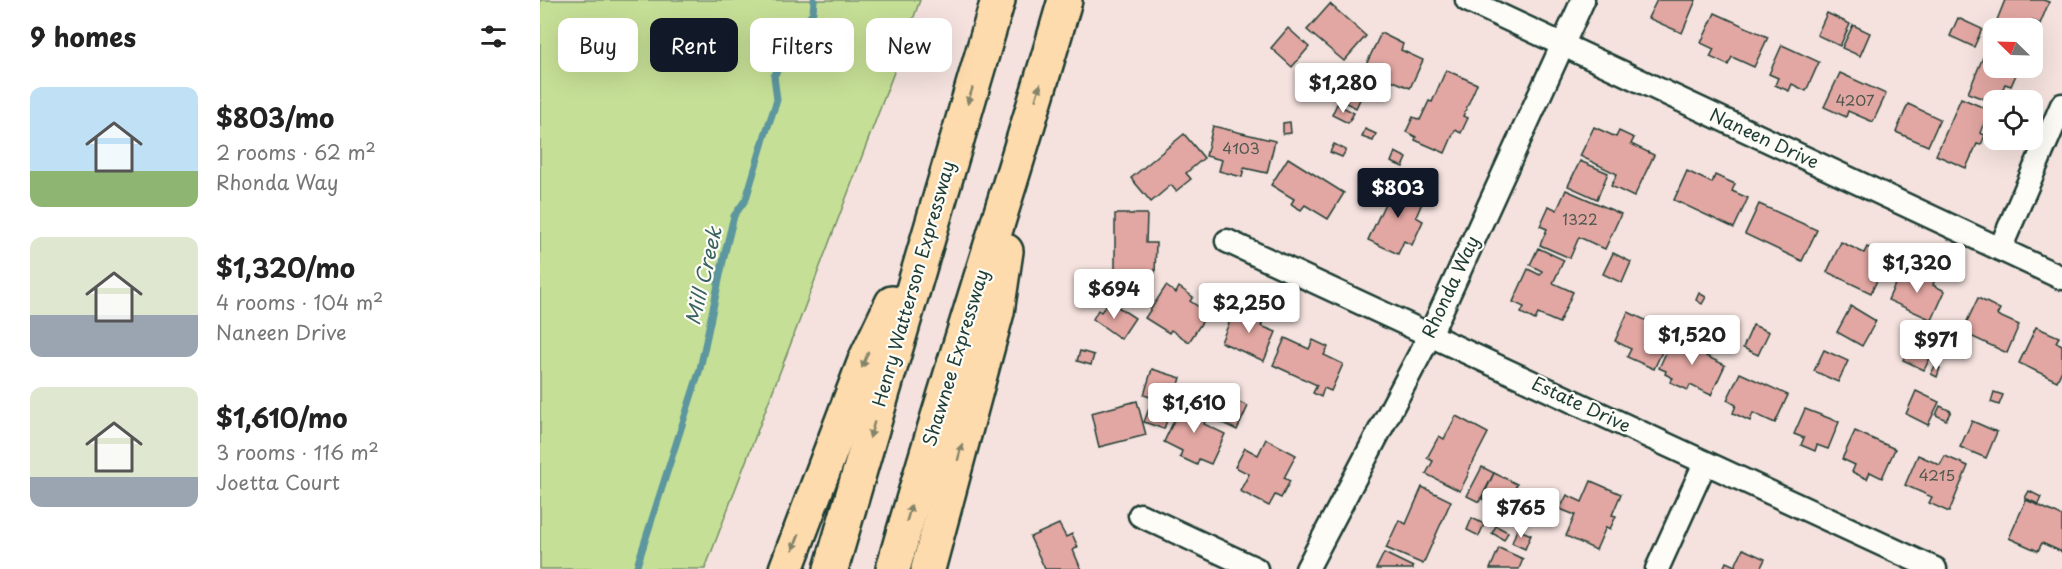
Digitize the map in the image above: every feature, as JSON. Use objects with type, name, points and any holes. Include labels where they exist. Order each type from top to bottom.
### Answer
[{"type":"highway","name":"Henry Watterson Expressway","points":[[831,569],[998,0]]},
{"type":"highway","points":[[928,569],[997,312],[1021,148],[1065,0]]},
{"type":"highway","name":"Shawnee Expressway","points":[[893,569],[924,460],[1021,148]]},
{"type":"highway","points":[[786,569],[866,358],[935,212]]},
{"type":"street","name":"Naneen Drive","points":[[1467,0],[2062,278]]},
{"type":"street","name":"Rhonda Way","points":[[1307,569],[1430,335],[1583,0]]},
{"type":"street","points":[[2000,249],[2062,105]]},
{"type":"street","name":"Estate Drive","points":[[1227,241],[1935,569]]},
{"type":"street","points":[[1657,569],[1705,463]]},
{"type":"street","points":[[1140,515],[1256,569]]},
{"type":"green space","points":[[540,0],[920,0],[914,18],[866,18],[866,72],[894,72],[705,569],[540,569]]},
{"type":"building","points":[[1657,0],[1696,0],[1682,33],[1648,18]]},
{"type":"building","points":[[2005,0],[2049,2],[2042,18],[1998,18]]},
{"type":"building","points":[[1330,4],[1366,36],[1344,61],[1307,30]]},
{"type":"building","points":[[1715,13],[1768,37],[1754,67],[1732,57],[1728,65],[1710,57],[1714,49],[1701,43]]},
{"type":"building","points":[[1827,13],[1850,24],[1840,46],[1817,35]]},
{"type":"building","points":[[1958,18],[1982,29],[1974,47],[1950,36]]},
{"type":"building","points":[[1853,25],[1870,33],[1860,56],[1842,48]]},
{"type":"building","points":[[1288,28],[1309,47],[1292,67],[1271,48]]},
{"type":"building","points":[[1381,33],[1403,44],[1401,50],[1423,60],[1410,88],[1391,80],[1386,91],[1370,84],[1375,72],[1365,67]]},
{"type":"building","points":[[1782,45],[1819,62],[1806,91],[1792,84],[1789,91],[1775,85],[1778,78],[1769,74]]},
{"type":"building","points":[[1983,57],[1983,78],[2015,78],[2011,86],[2005,84],[2002,90],[1983,90],[1983,99],[1968,93]]},
{"type":"building","points":[[1446,70],[1477,84],[1463,116],[1468,118],[1461,133],[1455,130],[1445,153],[1415,140],[1416,137],[1406,132],[1413,117],[1420,120],[1429,101],[1432,102]]},
{"type":"building","points":[[1350,73],[1368,82],[1356,108],[1338,99]]},
{"type":"building","points":[[1840,73],[1886,94],[1873,122],[1848,111],[1846,117],[1824,107]]},
{"type":"building","points":[[1961,98],[1983,107],[1983,125],[1980,133],[1983,134],[1983,140],[1981,145],[1977,144],[1966,168],[1936,155]]},
{"type":"building","points":[[1337,104],[1354,113],[1348,123],[1332,115]]},
{"type":"building","points":[[1908,104],[1940,119],[1928,146],[1896,132]]},
{"type":"building","points":[[1290,122],[1291,133],[1283,134],[1283,123]]},
{"type":"building","points":[[1213,126],[1275,141],[1267,173],[1244,168],[1242,177],[1219,171],[1222,160],[1206,156]]},
{"type":"building","points":[[1594,127],[1616,137],[1619,131],[1634,138],[1631,144],[1654,155],[1634,197],[1611,186],[1617,174],[1580,156]]},
{"type":"building","points":[[1365,129],[1376,134],[1373,141],[1362,137]]},
{"type":"building","points":[[1184,134],[1204,158],[1186,173],[1191,179],[1176,191],[1171,185],[1151,202],[1131,178]]},
{"type":"building","points":[[1334,144],[1346,150],[1342,157],[1330,152]]},
{"type":"building","points":[[1395,152],[1407,158],[1403,167],[1391,162]]},
{"type":"building","points":[[1288,158],[1344,193],[1328,219],[1305,205],[1301,210],[1291,204],[1294,199],[1271,185]]},
{"type":"building","points":[[1580,161],[1608,173],[1597,199],[1568,186]]},
{"type":"building","points":[[1687,171],[1712,183],[1715,175],[1735,184],[1732,191],[1748,198],[1734,228],[1674,200]]},
{"type":"building","points":[[1395,182],[1425,196],[1416,217],[1423,221],[1412,245],[1404,241],[1398,254],[1368,240]]},
{"type":"building","points":[[1566,190],[1621,214],[1605,249],[1579,237],[1570,258],[1540,245],[1547,229],[1540,226],[1549,206],[1557,210]]},
{"type":"building","points":[[1759,204],[1817,230],[1802,261],[1745,234]]},
{"type":"building","points":[[1115,214],[1147,214],[1146,243],[1156,243],[1155,274],[1115,274]]},
{"type":"building","points":[[1841,242],[1864,253],[1867,247],[1888,257],[1871,293],[1827,272]]},
{"type":"building","points":[[1538,248],[1564,260],[1553,283],[1573,292],[1559,323],[1538,314],[1535,320],[1521,313],[1524,307],[1513,302],[1528,269],[1540,275],[1542,271],[1530,265]]},
{"type":"building","points":[[1613,253],[1631,262],[1622,283],[1603,274]]},
{"type":"building","points":[[1901,271],[1915,278],[1918,271],[1935,279],[1933,285],[1945,291],[1932,320],[1888,300]]},
{"type":"building","points":[[1166,286],[1176,293],[1179,287],[1193,297],[1190,301],[1208,313],[1189,342],[1171,330],[1169,333],[1145,318]]},
{"type":"building","points":[[1699,293],[1706,297],[1702,304],[1696,300]]},
{"type":"building","points":[[1978,298],[2000,309],[1997,315],[2019,325],[2007,353],[1962,332]]},
{"type":"building","points":[[1109,301],[1135,318],[1121,339],[1093,319],[1098,310],[1101,312]]},
{"type":"building","points":[[1851,306],[1876,321],[1862,346],[1837,332]]},
{"type":"building","points":[[1236,307],[1264,319],[1261,326],[1276,332],[1264,361],[1221,342]]},
{"type":"building","points":[[1628,312],[1671,332],[1654,369],[1627,357],[1631,349],[1615,341]]},
{"type":"building","points":[[1753,325],[1769,332],[1758,355],[1743,348]]},
{"type":"building","points":[[2036,327],[2059,337],[2056,342],[2062,345],[2062,370],[2057,381],[2019,363]]},
{"type":"building","points":[[1688,336],[1710,346],[1706,356],[1725,365],[1711,395],[1690,385],[1688,390],[1670,382],[1673,378],[1659,368],[1670,344],[1683,347]]},
{"type":"building","points":[[1914,337],[1935,348],[1924,370],[1903,360]]},
{"type":"building","points":[[1285,338],[1309,349],[1313,340],[1328,347],[1324,355],[1343,364],[1331,391],[1324,388],[1321,397],[1313,393],[1317,385],[1273,365]]},
{"type":"building","points":[[1824,350],[1848,361],[1838,382],[1814,371]]},
{"type":"building","points":[[1080,351],[1094,355],[1091,365],[1077,361]]},
{"type":"building","points":[[1935,366],[1940,368],[1937,377],[1931,374]]},
{"type":"building","points":[[1152,369],[1181,378],[1164,429],[1144,422],[1153,398],[1144,395]]},
{"type":"building","points":[[1740,373],[1788,395],[1775,423],[1753,413],[1750,421],[1733,413],[1736,405],[1727,400]]},
{"type":"building","points":[[1916,391],[1939,402],[1928,425],[1906,414]]},
{"type":"building","points":[[1994,392],[2003,395],[1999,405],[1991,402]]},
{"type":"building","points":[[1228,397],[1248,406],[1237,430],[1218,421]]},
{"type":"building","points":[[1184,399],[1210,410],[1204,424],[1225,434],[1211,464],[1199,459],[1197,465],[1180,457],[1182,451],[1164,442]]},
{"type":"building","points":[[1137,401],[1146,435],[1099,447],[1091,413]]},
{"type":"building","points":[[1940,406],[1951,411],[1946,420],[1936,415]]},
{"type":"building","points":[[1805,409],[1839,422],[1828,449],[1817,445],[1815,451],[1801,445],[1804,438],[1794,434]]},
{"type":"building","points":[[1456,416],[1488,433],[1460,491],[1426,474],[1433,461],[1427,458],[1439,436],[1444,439]]},
{"type":"building","points":[[1972,421],[1997,432],[1986,458],[1960,447]]},
{"type":"building","points":[[1855,431],[1895,449],[1882,478],[1870,472],[1867,479],[1852,472],[1855,465],[1842,459]]},
{"type":"building","points":[[1266,439],[1296,455],[1284,478],[1290,481],[1281,498],[1275,495],[1269,506],[1240,491],[1249,474],[1235,467],[1245,448],[1258,455]]},
{"type":"building","points":[[1918,455],[1940,465],[1945,456],[1968,466],[1949,512],[1929,503],[1932,497],[1905,485]]},
{"type":"building","points":[[1482,467],[1494,473],[1479,502],[1467,496]]},
{"type":"building","points":[[1494,473],[1517,484],[1504,510],[1482,499]]},
{"type":"building","points":[[1591,481],[1621,494],[1612,515],[1616,516],[1610,529],[1606,527],[1596,550],[1566,536],[1575,515],[1560,509],[1567,495],[1582,502]]},
{"type":"building","points":[[1422,487],[1451,501],[1423,564],[1386,548],[1399,520],[1406,524]]},
{"type":"building","points":[[2029,491],[2041,497],[2038,504],[2025,498]]},
{"type":"building","points":[[1511,498],[1520,502],[1513,516],[1504,511]]},
{"type":"building","points":[[2026,500],[2062,516],[2062,552],[2042,543],[2038,551],[2009,538]]},
{"type":"building","points":[[1472,518],[1484,524],[1479,536],[1467,530]]},
{"type":"building","points":[[1059,524],[1066,537],[1072,534],[1078,547],[1073,550],[1081,569],[1045,569],[1030,537]]},
{"type":"building","points":[[1496,526],[1508,532],[1504,540],[1492,533]]},
{"type":"building","points":[[1517,529],[1531,535],[1525,549],[1512,543]]},
{"type":"building","points":[[1499,548],[1523,559],[1519,569],[1490,569]]},
{"type":"building","points":[[1743,549],[1765,559],[1760,569],[1723,569],[1726,562],[1735,566]]},
{"type":"building","points":[[1384,553],[1413,567],[1413,569],[1376,569]]},
{"type":"waterway","name":"Mill Creek","points":[[636,569],[700,369],[734,216],[746,199],[777,100],[774,76],[813,12],[814,0]]}]
